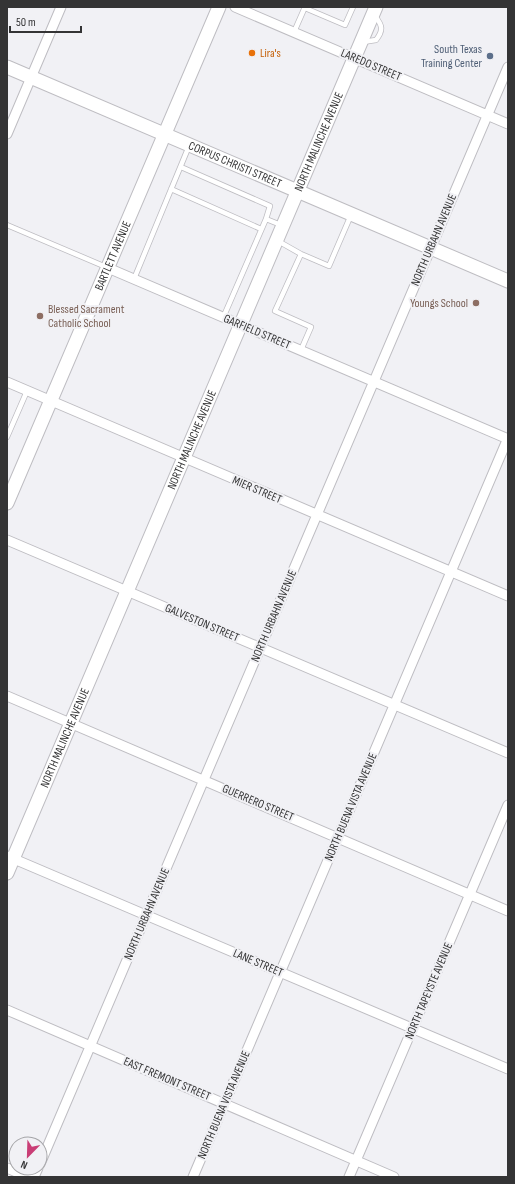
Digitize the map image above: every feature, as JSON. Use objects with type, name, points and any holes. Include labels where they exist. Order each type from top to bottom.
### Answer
[{"type":"main road","name":"BARTLETT AVENUE","points":[[7,504],[13,484],[108,268],[219,7]]},
{"type":"main road","name":"NORTH MALINCHE AVENUE","points":[[7,873],[10,858],[71,723],[128,591],[375,10]]},
{"type":"main road","name":"CORPUS CHRISTI STREET","points":[[7,67],[508,281]]},
{"type":"street","points":[[7,134],[61,7]]},
{"type":"street","name":"LAREDO STREET","points":[[235,7],[247,9],[294,32],[508,124]]},
{"type":"street","name":"NORTH URBAHN AVENUE","points":[[48,1145],[508,67]]},
{"type":"street","name":"GARFIELD STREET","points":[[108,268],[508,438]]},
{"type":"street","name":"MIER STREET","points":[[7,382],[50,402],[508,596]]},
{"type":"street","name":"NORTH BUENA VISTA AVENUE","points":[[193,1177],[508,438]]},
{"type":"street","name":"GALVESTON STREET","points":[[7,540],[508,754]]},
{"type":"street","name":"GUERRERO STREET","points":[[7,696],[508,911]]},
{"type":"street","name":"NORTH TAPEYSTE AVENUE","points":[[349,1177],[508,805]]},
{"type":"street","name":"LANE STREET","points":[[10,858],[508,1069]]},
{"type":"street","name":"EAST FREMONT STREET","points":[[7,1010],[394,1177]]},
{"type":"street","points":[[7,1168],[28,1177]]},
{"type":"lane","points":[[294,32],[305,8],[345,25],[349,10]]},
{"type":"lane","points":[[134,279],[190,145]]},
{"type":"lane","points":[[180,167],[270,206],[266,219],[223,318]]},
{"type":"lane","points":[[171,189],[261,229]]},
{"type":"lane","points":[[276,241],[329,266],[352,214]]},
{"type":"lane","points":[[266,219],[283,226]]},
{"type":"lane","name":"GARFIELD STREET","points":[[7,225],[108,268]]},
{"type":"lane","points":[[301,254],[276,311],[311,327],[301,350]]},
{"type":"lane","points":[[7,437],[27,391]]},
{"type":"place","name":"Lira's","points":[[252,53]]},
{"type":"place","name":"South Texas Training Center","points":[[490,56]]},
{"type":"place","name":"Youngs School","points":[[476,303]]},
{"type":"place","name":"Blessed Sacrament Catholic School","points":[[40,316]]}]
